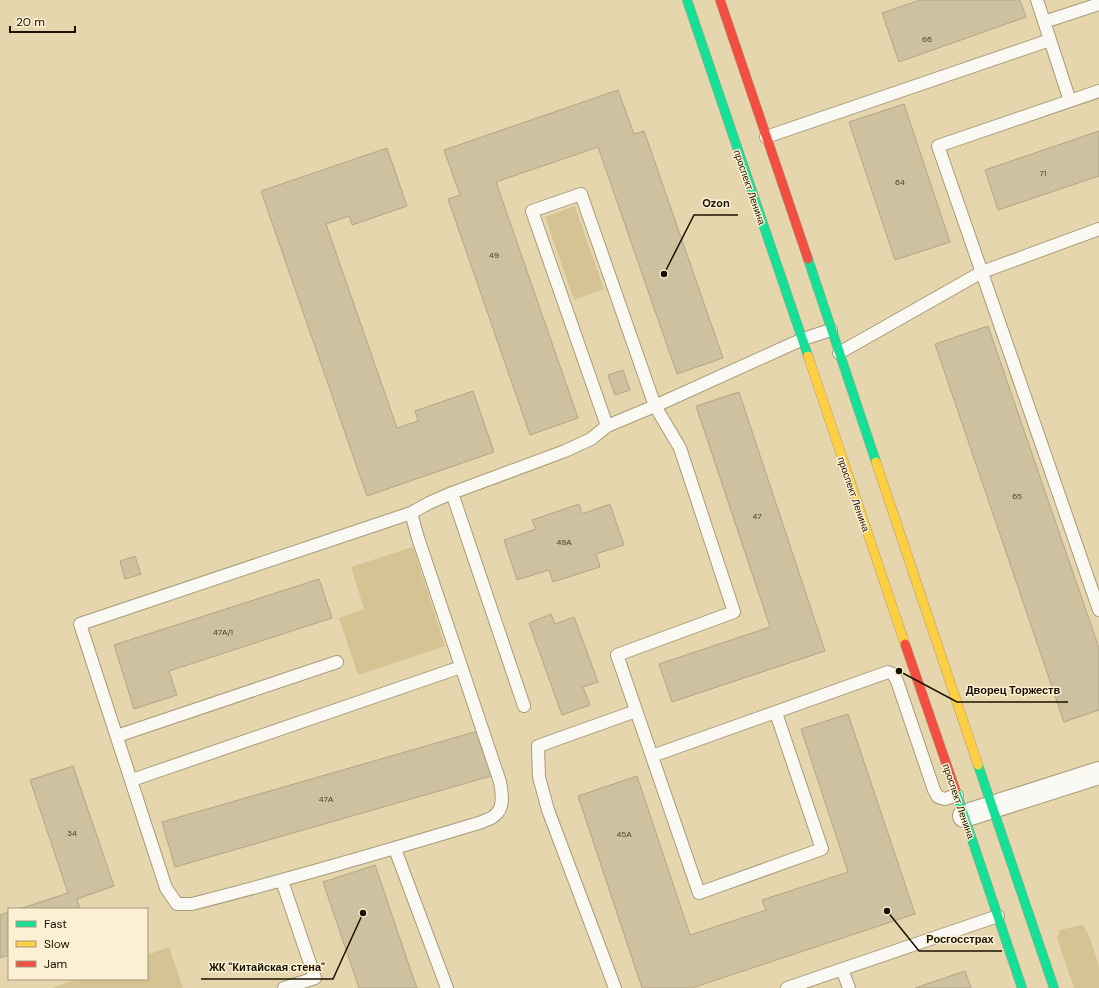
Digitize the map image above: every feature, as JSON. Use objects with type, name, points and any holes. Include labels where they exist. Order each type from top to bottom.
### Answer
[{"type":"main road","name":"проспект Ленина","points":[[687,0],[1022,988]]},
{"type":"main road","points":[[720,0],[1054,988]]},
{"type":"street","points":[[964,816],[1099,773]]},
{"type":"lane","points":[[1037,0],[1070,101]]},
{"type":"lane","points":[[1044,22],[1099,4]]},
{"type":"lane","points":[[766,137],[1050,40]]},
{"type":"lane","points":[[1099,91],[938,146],[1099,610]]},
{"type":"lane","points":[[608,426],[532,211],[581,194],[655,406],[680,448],[734,612],[617,655],[699,893],[822,849],[776,712]]},
{"type":"lane","points":[[839,352],[982,272],[1099,229]]},
{"type":"lane","points":[[412,513],[418,538],[500,782],[502,795],[500,810],[494,816],[482,822],[395,849],[282,881],[192,904],[177,904],[166,888],[80,624],[412,513],[429,503],[452,493],[565,451],[591,439],[608,426],[802,340],[831,330]]},
{"type":"lane","points":[[452,493],[524,706]]},
{"type":"lane","points":[[117,736],[337,662]]},
{"type":"lane","points":[[132,780],[461,667]]},
{"type":"lane","points":[[652,756],[888,672],[893,674],[897,681],[934,790],[938,797],[945,799],[957,795]]},
{"type":"lane","points":[[615,988],[548,810],[539,777],[538,746],[636,711]]},
{"type":"lane","points":[[395,849],[447,988]]},
{"type":"lane","points":[[282,881],[315,978],[284,988]]},
{"type":"lane","points":[[787,988],[998,916]]},
{"type":"lane","points":[[842,969],[849,988]]},
{"type":"shaded area","points":[[575,206],[604,289],[574,300],[545,217]]},
{"type":"shaded area","points":[[413,547],[445,646],[358,675],[339,618],[364,609],[351,567]]},
{"type":"shaded area","points":[[1082,925],[1088,933],[1099,966],[1099,988],[1074,988],[1057,938],[1060,930]]},
{"type":"shaded area","points":[[169,947],[183,988],[52,988],[75,980],[148,980],[148,955]]},
{"type":"building","points":[[920,0],[1020,0],[1026,17],[899,62],[882,13]]},
{"type":"building","points":[[618,90],[634,134],[644,131],[723,358],[677,374],[598,147],[496,182],[578,418],[530,435],[448,199],[460,195],[444,150]]},
{"type":"building","points":[[904,104],[950,242],[895,260],[849,122]]},
{"type":"building","points":[[1099,131],[1099,176],[998,210],[985,170]]},
{"type":"building","points":[[387,148],[407,206],[352,225],[349,216],[326,224],[397,428],[418,421],[415,411],[473,391],[494,452],[367,496],[261,191]]},
{"type":"building","points":[[988,326],[1099,648],[1099,710],[1064,722],[935,344]]},
{"type":"building","points":[[623,370],[630,390],[615,395],[608,375]]},
{"type":"building","points":[[739,392],[825,651],[672,702],[659,664],[770,627],[696,406]]},
{"type":"building","points":[[579,504],[582,514],[610,504],[624,545],[596,554],[600,567],[553,582],[549,570],[517,580],[504,540],[536,529],[532,520]]},
{"type":"building","points":[[135,556],[141,574],[125,579],[120,561]]},
{"type":"building","points":[[319,579],[332,618],[169,671],[177,695],[134,709],[114,645]]},
{"type":"building","points":[[551,614],[555,624],[574,617],[598,682],[583,687],[590,705],[562,715],[529,623]]},
{"type":"building","points":[[848,714],[915,914],[692,988],[642,988],[578,796],[637,776],[690,935],[766,910],[762,900],[848,872],[801,729]]},
{"type":"building","points":[[478,731],[491,776],[175,867],[162,822]]},
{"type":"building","points":[[73,766],[114,886],[77,899],[80,908],[22,908],[68,893],[30,780]]},
{"type":"building","points":[[375,865],[417,988],[359,988],[323,882]]},
{"type":"building","points":[[8,912],[8,955],[0,958],[0,915]]},
{"type":"building","points":[[965,971],[971,988],[915,988]]},
{"type":"traffic: fast","points":[[687,0],[808,356]]},
{"type":"traffic: fast","points":[[808,259],[876,462]]},
{"type":"traffic: fast","points":[[978,765],[1054,988]]},
{"type":"traffic: fast","points":[[955,789],[1022,988]]},
{"type":"traffic: slow","points":[[808,356],[905,644]]},
{"type":"traffic: slow","points":[[876,462],[978,765]]},
{"type":"traffic: jam","points":[[720,0],[808,259]]},
{"type":"traffic: jam","points":[[905,644],[955,789]]},
{"type":"place","name":"Ozon","points":[[664,274]]},
{"type":"place","name":"Дворец Торжеств","points":[[899,671]]},
{"type":"place","name":"Росгосстрах","points":[[887,911]]},
{"type":"place","name":"ЖК \"Китайская стена\"","points":[[363,913]]}]
